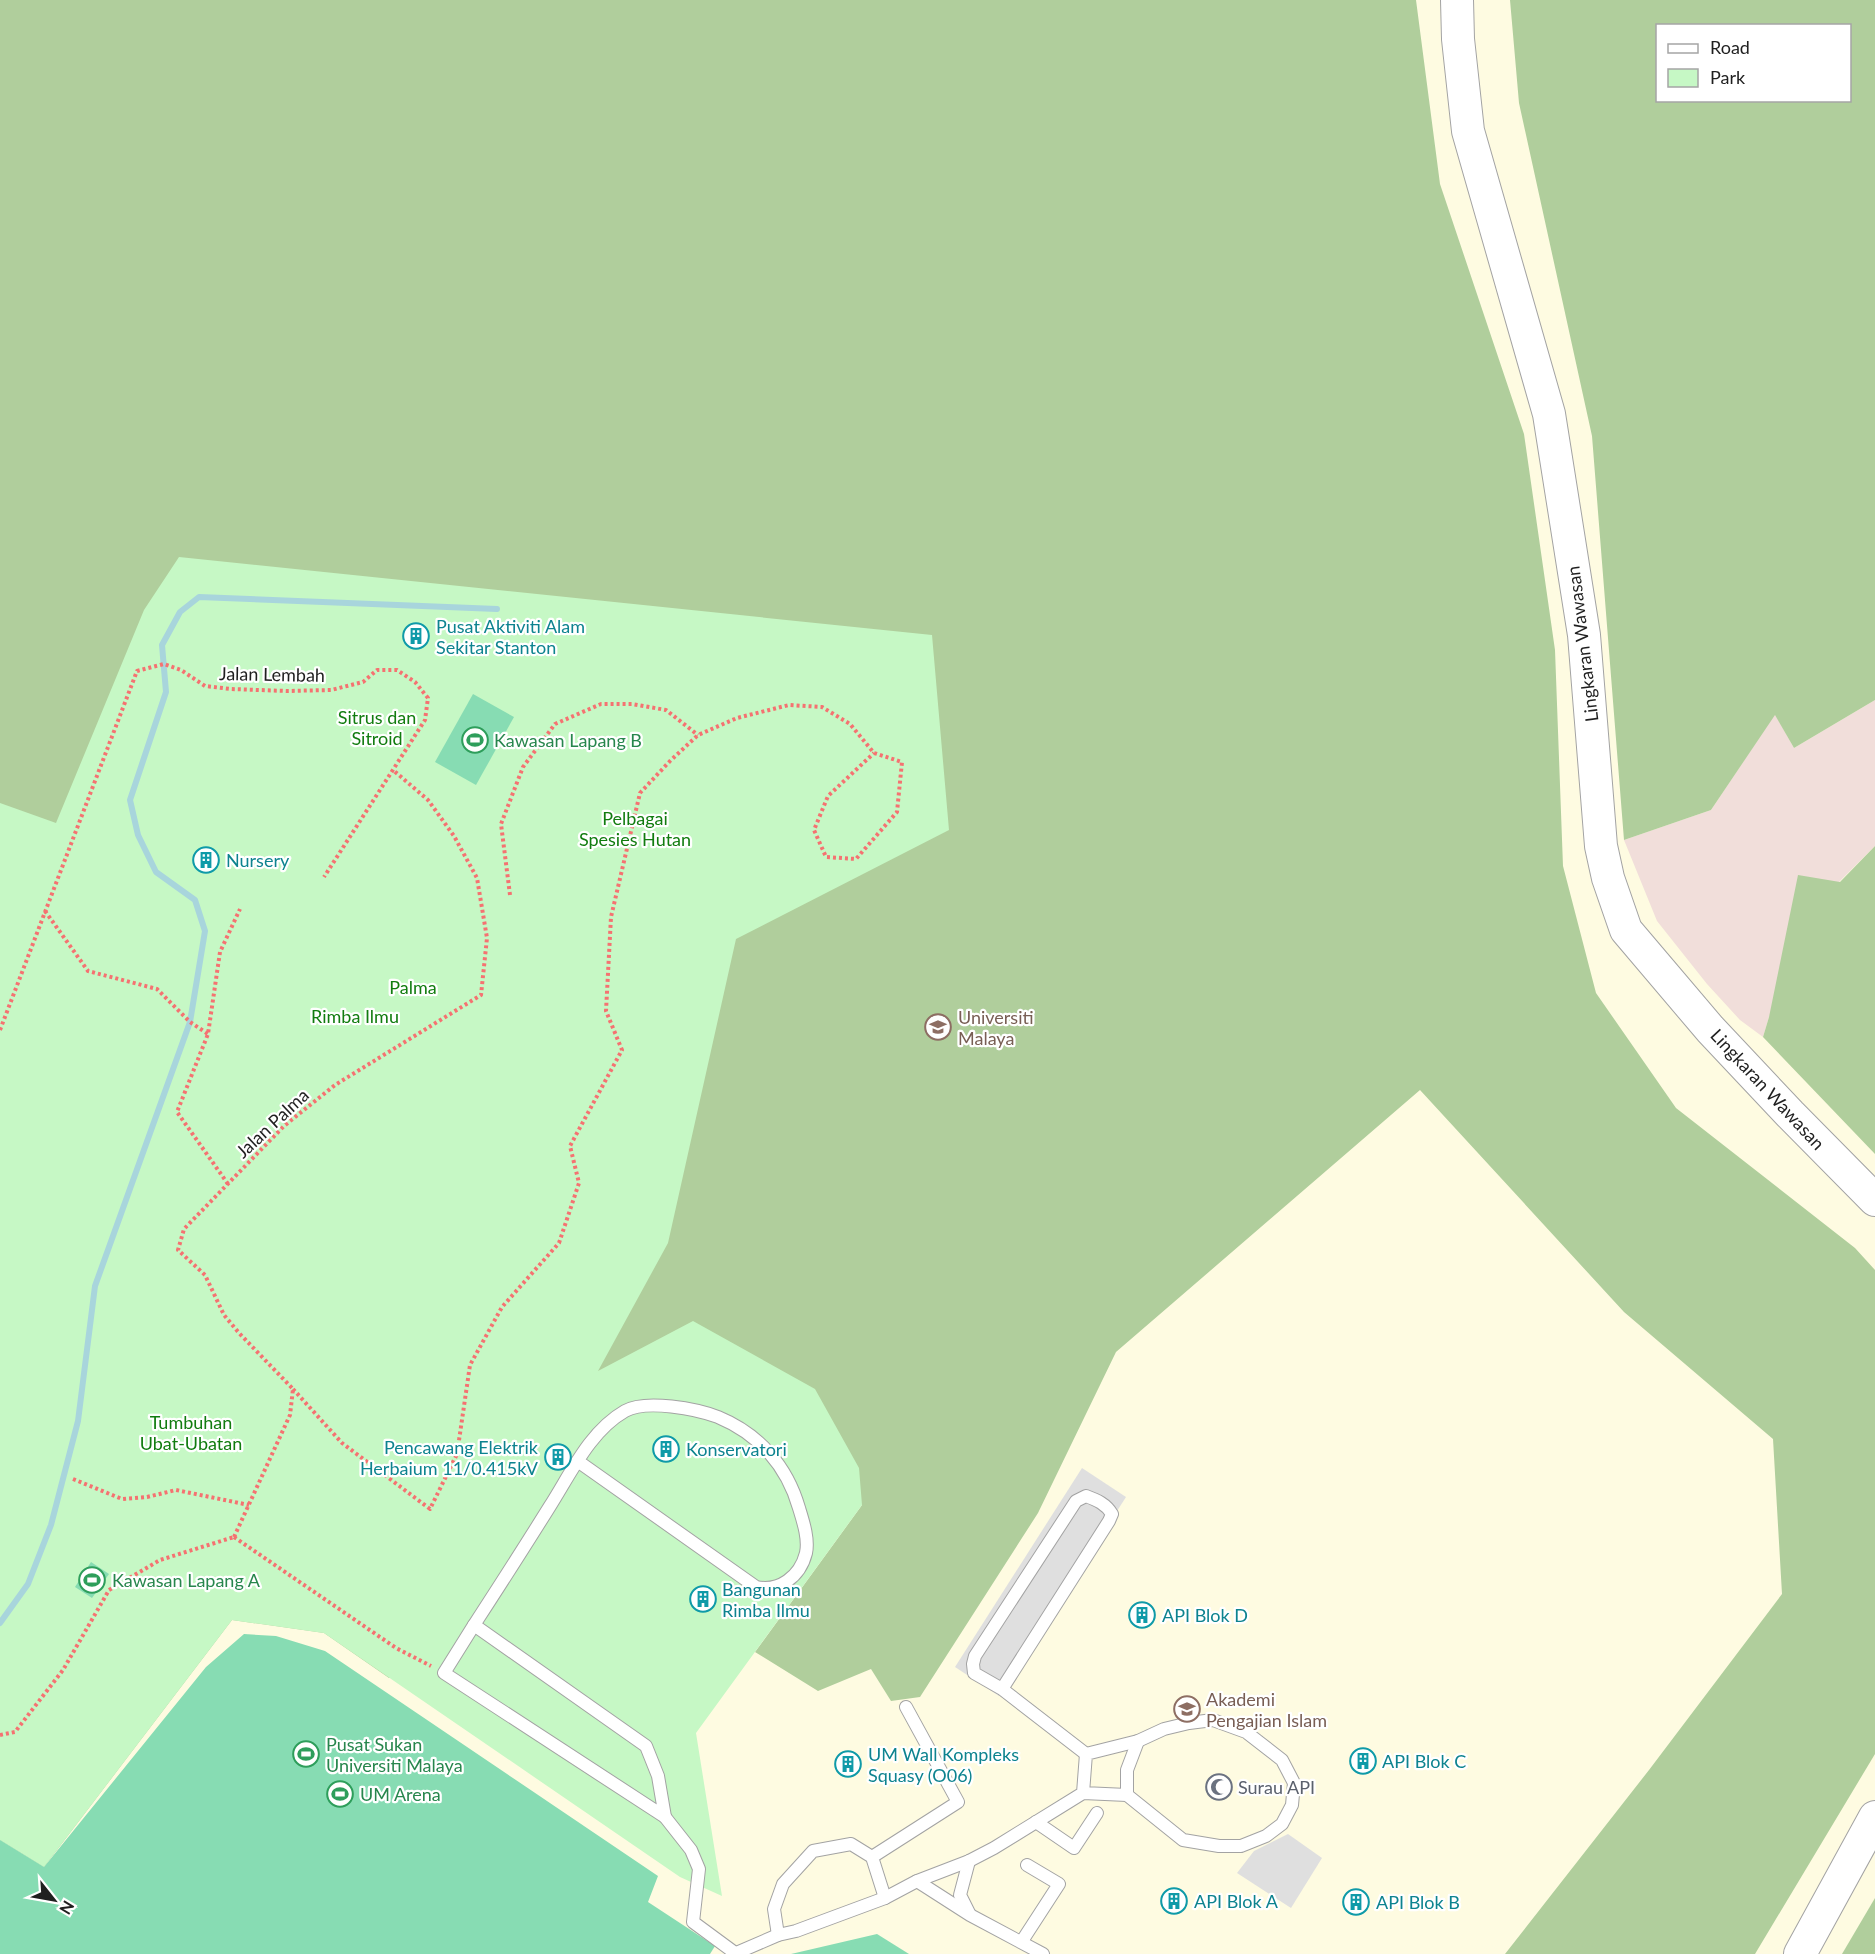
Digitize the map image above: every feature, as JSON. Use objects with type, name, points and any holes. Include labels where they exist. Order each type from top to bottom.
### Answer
[{"type":"street","name":"Lingkaran Wawasan","points":[[1457,0],[1458,39],[1468,131],[1549,414],[1584,635],[1601,846],[1608,878],[1626,930],[1710,1029],[1875,1200]]},
{"type":"street","points":[[1800,1954],[1875,1817]]},
{"type":"lane","points":[[579,1462],[756,1587],[766,1589],[780,1586],[796,1573],[806,1552],[804,1525],[796,1496],[788,1478],[775,1459],[759,1441],[732,1423],[706,1412],[675,1408],[644,1406],[627,1410],[600,1430],[579,1462],[474,1625],[444,1673],[665,1816],[692,1850],[699,1869],[693,1922],[734,1954],[778,1935],[885,1898],[916,1881],[969,1861],[1083,1793],[1127,1795],[1184,1840],[1219,1846],[1241,1846],[1266,1836],[1282,1824],[1292,1805],[1294,1783],[1282,1760],[1246,1732],[1213,1720],[1164,1729],[1138,1741],[1086,1754]]},
{"type":"lane","points":[[1002,1689],[1109,1521],[1112,1514],[1108,1508],[1096,1500],[1086,1496],[1076,1501],[975,1656],[973,1664],[974,1673],[1002,1689],[1086,1754]]},
{"type":"lane","points":[[474,1625],[646,1746],[658,1776],[665,1816]]},
{"type":"lane","points":[[872,1857],[958,1802],[906,1707]]},
{"type":"lane","points":[[1127,1795],[1127,1770],[1138,1741]]},
{"type":"lane","points":[[1083,1793],[1086,1754]]},
{"type":"lane","points":[[1036,1822],[1074,1848],[1097,1813]]},
{"type":"lane","points":[[778,1935],[774,1909],[783,1884],[813,1851],[851,1844],[872,1857],[885,1898]]},
{"type":"lane","points":[[969,1861],[960,1895],[970,1915]]},
{"type":"lane","points":[[1022,1941],[1059,1884],[1027,1865]]},
{"type":"lane","points":[[916,1881],[970,1915],[1043,1954]]},
{"type":"path","name":"Jalan Lembah","points":[[0,1030],[137,671],[164,664],[181,670],[205,686],[231,690],[331,690],[363,681],[377,670],[397,670],[415,682],[428,698],[425,720],[324,877]]},
{"type":"path","points":[[510,895],[501,824],[523,767],[555,724],[601,704],[632,704],[666,710],[698,735]]},
{"type":"path","points":[[293,1389],[342,1443],[430,1509],[458,1454],[470,1365],[502,1307],[559,1243],[579,1183],[570,1146],[622,1050],[606,1011],[611,917],[640,793],[698,735],[737,718],[789,705],[822,707],[850,724],[873,753],[902,762],[897,812],[856,859],[826,857],[814,831],[828,796],[873,753]]},
{"type":"path","name":"Jalan Palma","points":[[293,1389],[231,1324],[224,1315],[205,1275],[178,1250],[184,1229],[284,1126],[334,1085],[481,994],[486,938],[477,878],[454,836],[428,800],[393,770]]},
{"type":"path","points":[[228,1184],[177,1113],[208,1034],[220,952],[240,909]]},
{"type":"path","points":[[45,911],[88,972],[157,989],[190,1022],[208,1034]]},
{"type":"path","points":[[0,1735],[15,1732],[63,1670],[109,1590],[160,1560],[234,1537],[290,1415],[293,1389]]},
{"type":"path","points":[[73,1479],[122,1499],[147,1497],[176,1490],[249,1505]]},
{"type":"path","points":[[234,1537],[396,1648],[444,1673]]},
{"type":"shaded area","name":"Universiti Malaya","points":[[0,0],[1875,0],[1875,1954],[0,1954]]},
{"type":"shaded area","points":[[1875,700],[1875,846],[1839,882],[1769,1017],[1763,1037],[1740,1020],[1707,984],[1657,921],[1624,840],[1711,810],[1775,714],[1794,748]]},
{"type":"shaded area","points":[[1082,1468],[1126,1497],[999,1696],[955,1667]]},
{"type":"shaded area","points":[[1288,1834],[1322,1858],[1291,1908],[1237,1873],[1254,1851]]},
{"type":"green space","name":"Universiti Malaya","points":[[0,0],[1416,0],[1440,184],[1524,434],[1555,650],[1563,866],[1596,993],[1676,1108],[1855,1248],[1875,1270],[1875,1754],[1755,1954],[1505,1954],[1649,1770],[1782,1594],[1773,1439],[1624,1312],[1420,1090],[1116,1352],[1038,1513],[920,1697],[891,1701],[871,1669],[818,1691],[755,1652],[862,1505],[389,1678],[324,1633],[232,1620],[44,1867],[0,1840]]},
{"type":"green space","points":[[1510,0],[1875,0],[1875,700],[1794,748],[1775,715],[1711,810],[1624,840],[1592,436],[1519,103]]},
{"type":"green space","name":"Rimba Ilmu","points":[[179,557],[932,635],[949,830],[736,939],[668,1243],[598,1371],[693,1321],[815,1389],[859,1468],[862,1505],[696,1733],[722,1896],[680,1877],[324,1633],[232,1620],[44,1867],[0,1840],[0,803],[56,823],[144,610]]},
{"type":"green space","name":"Kawasan Lapang B","points":[[473,694],[514,717],[476,785],[435,762]]},
{"type":"green space","points":[[1875,846],[1875,1154],[1763,1037],[1798,875],[1840,882]]},
{"type":"green space","name":"Kawasan Lapang A","points":[[91,1562],[109,1574],[92,1598],[75,1587]]},
{"type":"green space","name":"Pusat Sukan Universiti Malaya","points":[[244,1634],[276,1636],[325,1651],[658,1876],[648,1902],[715,1946],[710,1954],[0,1954],[0,1840],[44,1867],[206,1667]]},
{"type":"green space","points":[[1875,1898],[1875,1954],[1842,1954]]},
{"type":"green space","points":[[877,1934],[909,1954],[791,1954]]},
{"type":"waterway","points":[[0,1623],[28,1584],[51,1525],[78,1421],[95,1286],[190,1022],[205,931],[195,900],[156,872],[138,835],[130,800],[166,692],[162,645],[180,612],[199,597],[497,609]]},
{"type":"place","name":"Pusat Aktiviti Alam Sekitar Stanton","points":[[416,636]]},
{"type":"place","name":"Kawasan Lapang B","points":[[475,740]]},
{"type":"place","name":"Nursery","points":[[206,860]]},
{"type":"place","name":"Universiti Malaya","points":[[938,1027]]},
{"type":"place","name":"Konservatori","points":[[666,1449]]},
{"type":"place","name":"Pencawang Elektrik Herbaium 11/0.415kV","points":[[558,1457]]},
{"type":"place","name":"Kawasan Lapang A","points":[[92,1580]]},
{"type":"place","name":"Bangunan Rimba Ilmu","points":[[703,1599]]},
{"type":"place","name":"API Blok D","points":[[1142,1615]]},
{"type":"place","name":"Akademi Pengajian Islam","points":[[1187,1709]]},
{"type":"place","name":"Pusat Sukan Universiti Malaya","points":[[306,1754]]},
{"type":"place","name":"API Blok C","points":[[1363,1761]]},
{"type":"place","name":"UM Wall Kompleks Squasy (O06)","points":[[848,1764]]},
{"type":"place","name":"Surau API","points":[[1219,1787]]},
{"type":"place","name":"UM Arena","points":[[340,1794]]},
{"type":"place","name":"API Blok A","points":[[1174,1901]]},
{"type":"place","name":"API Blok B","points":[[1356,1902]]},
{"type":"park label","name":"Sitrus dan Sitroid","points":[[377,727]]},
{"type":"park label","name":"Pelbagai Spesies Hutan","points":[[635,828]]},
{"type":"park label","name":"Palma","points":[[413,987]]},
{"type":"park label","name":"Tumbuhan Ubat-Ubatan","points":[[191,1432]]}]
